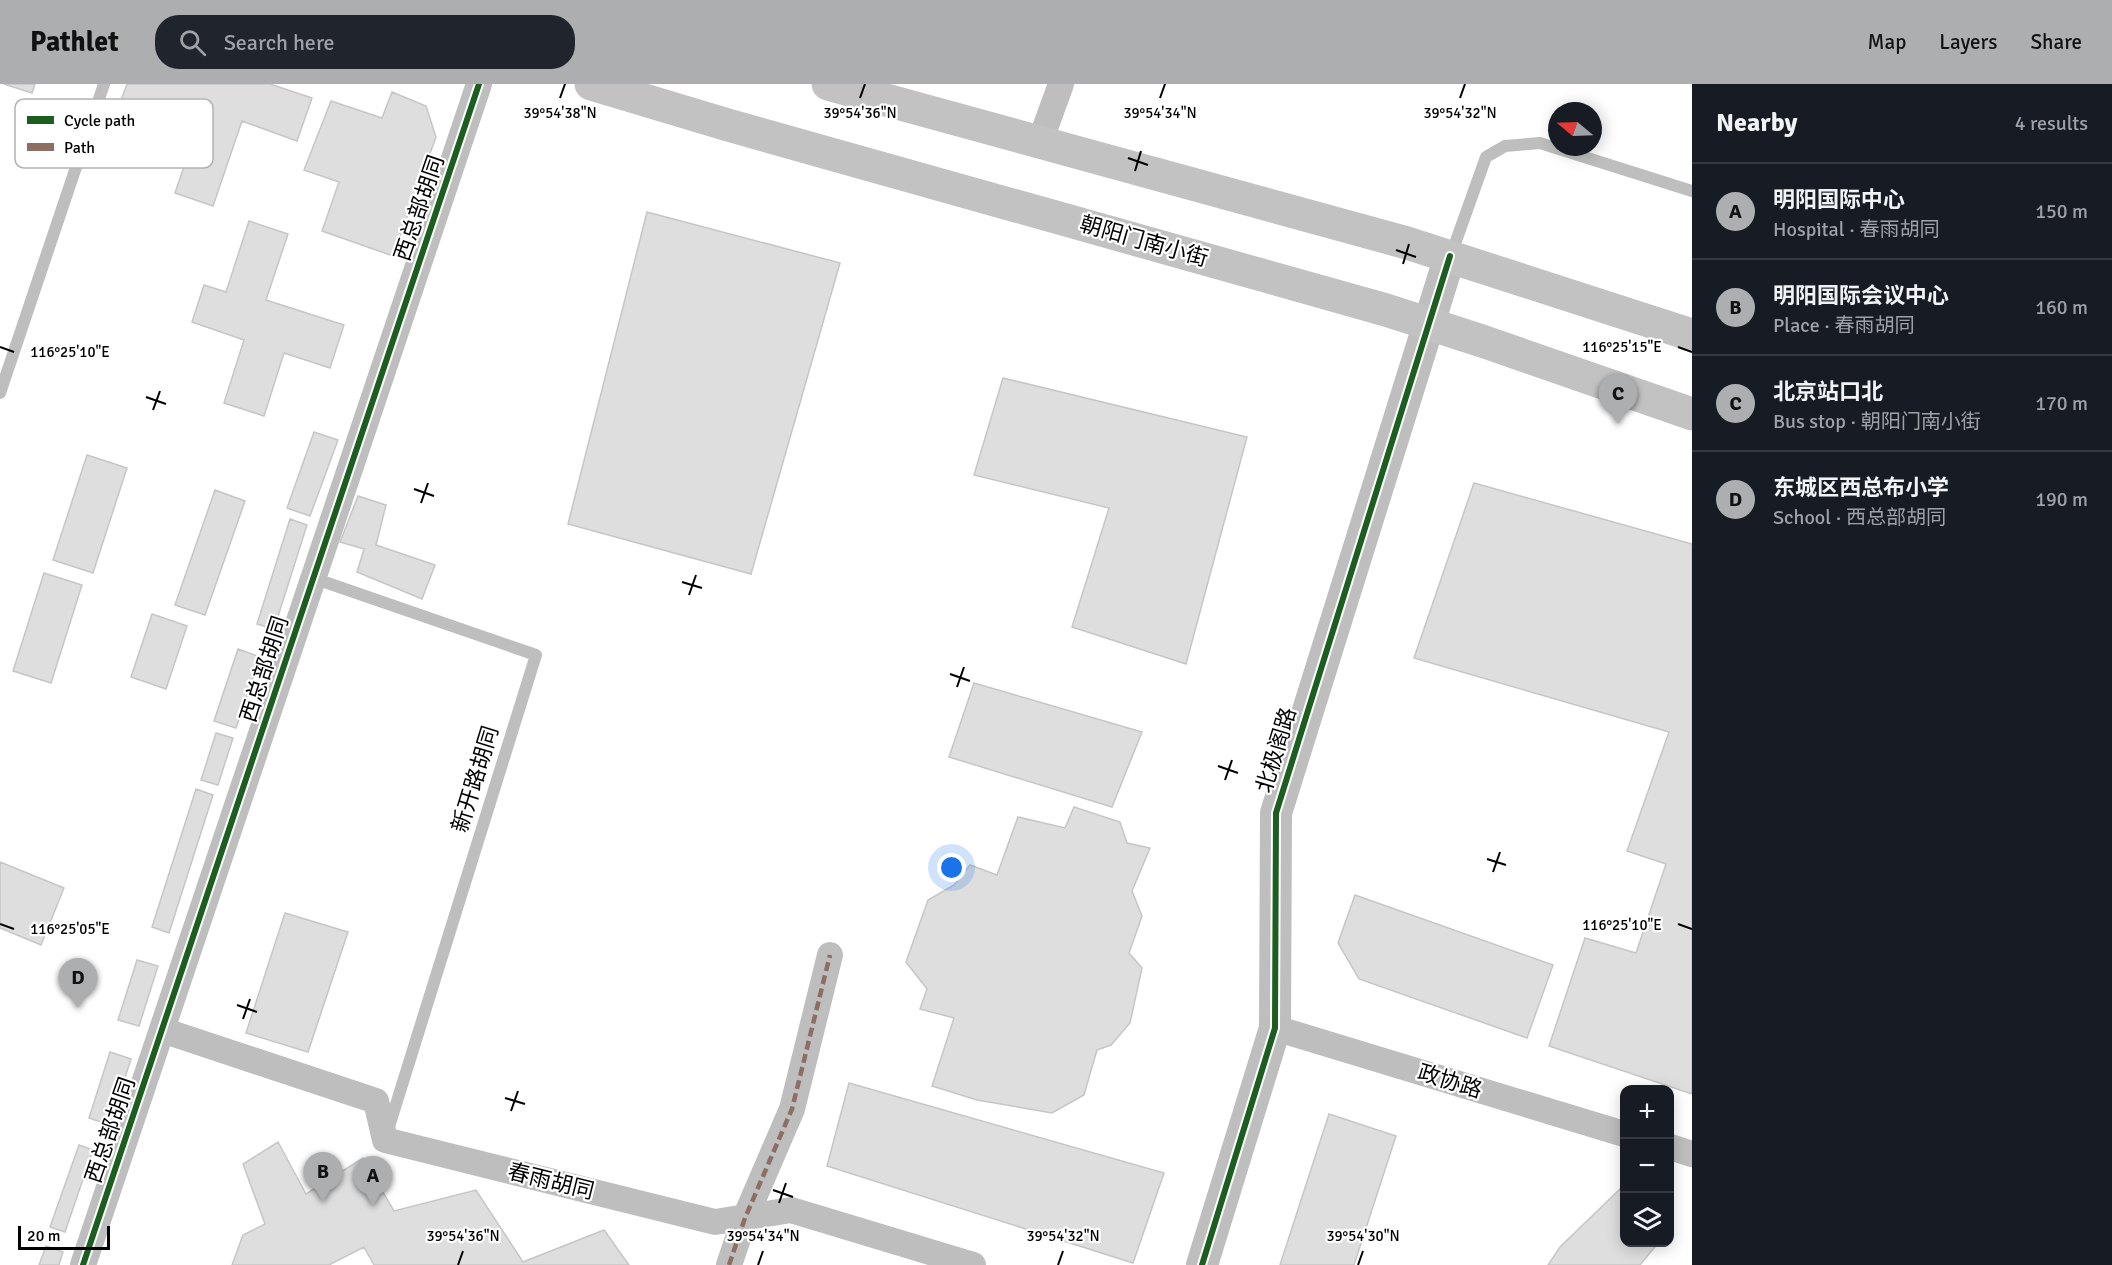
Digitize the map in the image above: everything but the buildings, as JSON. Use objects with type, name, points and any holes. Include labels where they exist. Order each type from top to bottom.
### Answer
[{"type":"main road","name":"朝阳门南小街","points":[[591,84],[1430,323],[1692,414]]},
{"type":"main road","points":[[828,84],[1450,256],[1692,336]]},
{"type":"street","name":"西总部胡同","points":[[84,1265],[479,84]]},
{"type":"street","points":[[1040,142],[1061,84]]},
{"type":"street","name":"北极阁路","points":[[1202,1265],[1275,1028],[1276,813],[1450,256]]},
{"type":"street","points":[[729,1265],[745,1218],[792,1109],[830,955]]},
{"type":"street","name":"政协路","points":[[1275,1028],[1620,1133]]},
{"type":"street","points":[[162,1030],[376,1101],[385,1140]]},
{"type":"street","name":"春雨胡同","points":[[385,1140],[715,1222],[791,1210],[973,1265]]},
{"type":"street","points":[[1674,1148],[1692,1154]]},
{"type":"lane","points":[[99,99],[104,84]]},
{"type":"lane","points":[[1450,256],[1486,157],[1505,146],[1540,143],[1692,191]]},
{"type":"lane","points":[[0,393],[76,168]]},
{"type":"lane","name":"新开路胡同","points":[[313,578],[536,655],[385,1140]]},
{"type":"marked path","points":[[729,1265],[745,1218],[792,1109],[830,955]]},
{"type":"cycle path","points":[[83,1265],[479,84]]},
{"type":"cycle path","points":[[1202,1265],[1275,1028],[1276,813],[1450,256]]},
{"type":"place","name":"北京站口北","points":[[1618,424]]},
{"type":"place","name":"东城区西总布小学","points":[[78,1008]]},
{"type":"place","name":"明阳国际会议中心","points":[[323,1202]]},
{"type":"place","name":"明阳国际中心","points":[[373,1206]]}]
